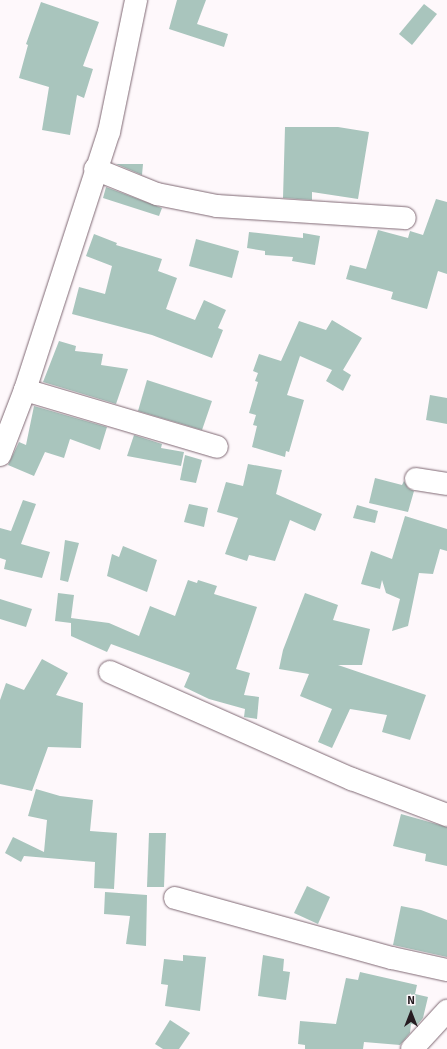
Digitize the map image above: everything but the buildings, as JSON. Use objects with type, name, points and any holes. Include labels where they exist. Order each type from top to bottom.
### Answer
[{"type":"street","points":[[0,455],[25,390],[95,169],[109,132],[136,0]]},
{"type":"street","points":[[95,169],[157,194],[217,206],[405,218]]},
{"type":"street","points":[[25,390],[216,447]]},
{"type":"street","points":[[416,478],[447,484]]},
{"type":"street","points":[[110,672],[352,779],[447,815]]},
{"type":"street","points":[[175,898],[392,958],[447,970]]},
{"type":"street","points":[[412,1049],[447,1011]]}]
